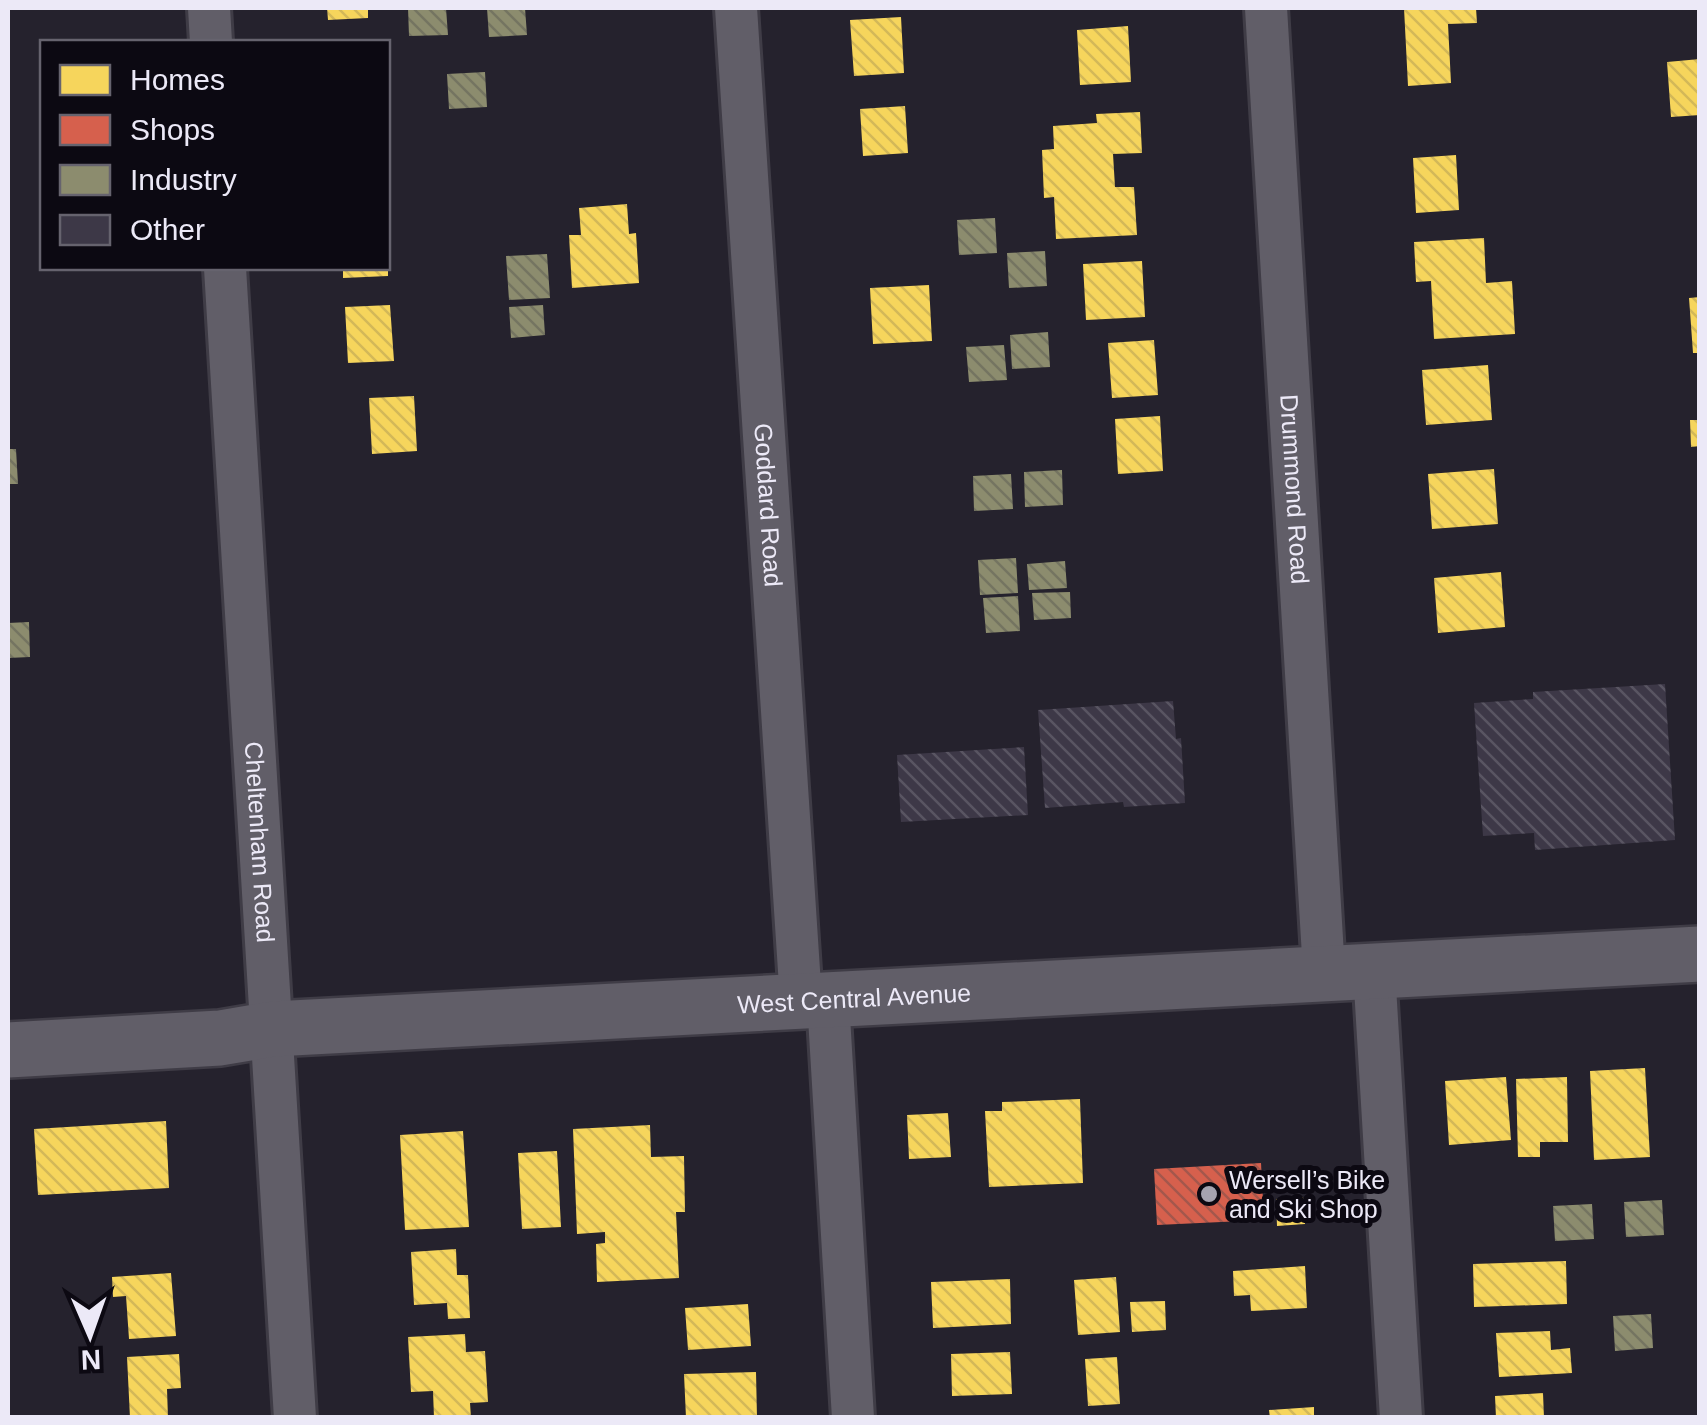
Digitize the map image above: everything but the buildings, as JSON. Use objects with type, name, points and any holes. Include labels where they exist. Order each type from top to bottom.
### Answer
[{"type":"main road","name":"West Central Avenue","points":[[8,1050],[220,1038],[273,1030],[1700,954]]},
{"type":"street","points":[[209,8],[211,40]]},
{"type":"street","name":"Goddard Road","points":[[736,8],[852,1418]]},
{"type":"street","name":"Drummond Road","points":[[1266,8],[1349,971],[1401,1418]]},
{"type":"street","name":"Cheltenham Road","points":[[224,270],[296,1418]]},
{"type":"place","name":"Wersell’s Bike and Ski Shop","points":[[1209,1194]]}]
